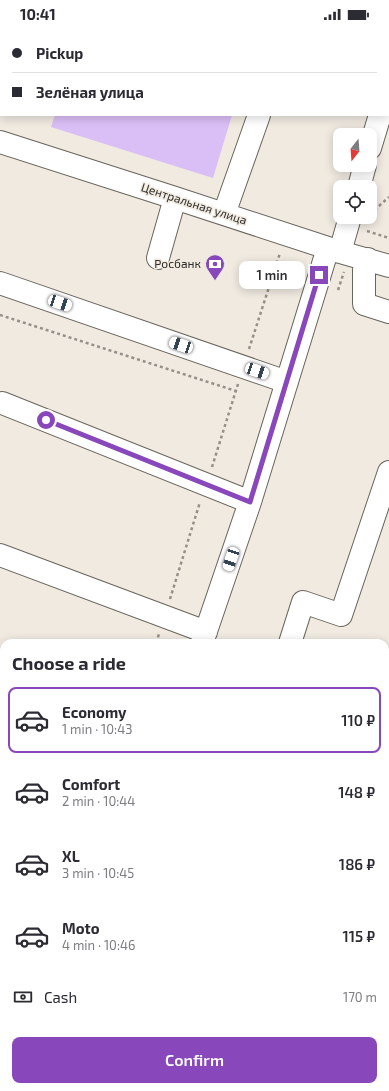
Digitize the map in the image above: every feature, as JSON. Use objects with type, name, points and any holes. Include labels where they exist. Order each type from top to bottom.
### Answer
[{"type":"street","points":[[224,214],[259,116]]},
{"type":"street","points":[[376,128],[380,116]]},
{"type":"street","name":"Центральная улица","points":[[0,142],[334,250],[389,266]]},
{"type":"street","points":[[158,258],[175,198]]},
{"type":"street","points":[[0,555],[204,637],[250,502],[287,382],[334,250],[347,224]]},
{"type":"street","points":[[368,259],[364,270],[364,304],[389,312]]},
{"type":"street","points":[[0,282],[287,382]]},
{"type":"street","points":[[2,403],[250,502]]},
{"type":"street","points":[[291,639],[303,602],[341,615],[389,472]]},
{"type":"path","points":[[377,208],[389,197]]},
{"type":"path","points":[[248,354],[286,234]]},
{"type":"path","points":[[375,234],[389,238]]},
{"type":"path","points":[[0,315],[236,391]]},
{"type":"path","points":[[210,473],[238,384]]},
{"type":"path","points":[[168,606],[203,495]]},
{"type":"path","points":[[157,639],[161,628]]},
{"type":"shaded area","points":[[55,116],[232,116],[213,178],[51,127]]},
{"type":"place","name":"Росбанк","points":[[215,281]]},
{"type":"route","points":[[46,420],[250,502],[319,275]]}]
